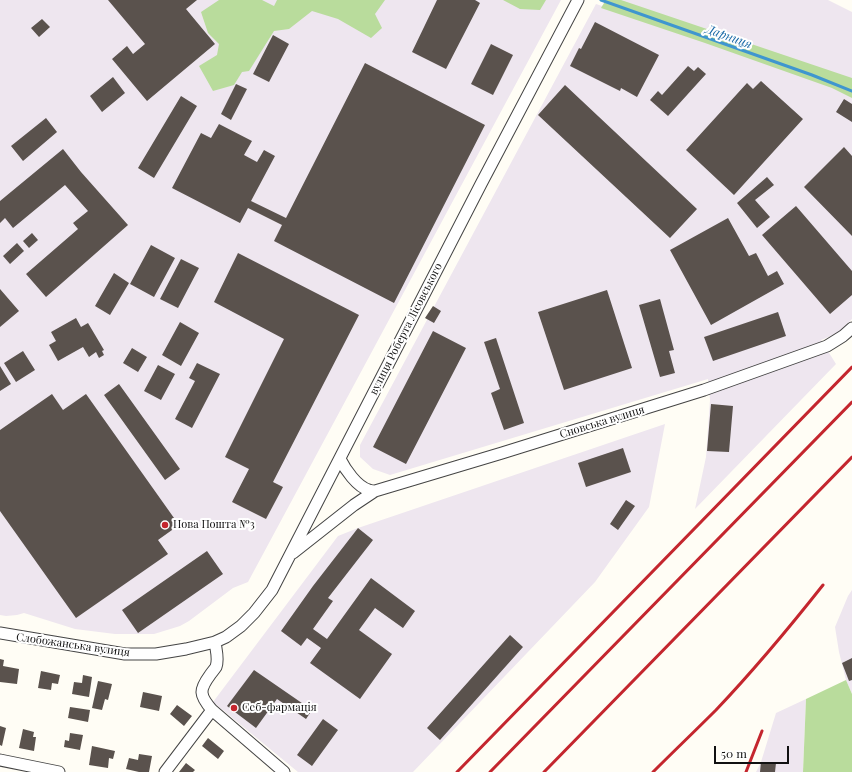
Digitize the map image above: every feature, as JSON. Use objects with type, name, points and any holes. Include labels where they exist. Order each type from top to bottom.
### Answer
[{"type":"street","name":"вулиця Роберта Лісовського","points":[[215,642],[226,637],[241,626],[254,613],[272,590],[488,170],[577,1]]},
{"type":"street","name":"Сновська вулиця","points":[[289,556],[354,505],[375,491],[704,390],[827,346],[843,336],[852,328]]},
{"type":"street","points":[[340,459],[347,472],[358,483],[368,490],[375,491]]},
{"type":"street","name":"Слобожанська вулиця","points":[[0,633],[125,654],[156,654],[215,642]]},
{"type":"street","points":[[215,642],[217,658],[216,667],[203,685],[202,695],[206,703],[212,710],[284,772]]},
{"type":"street","points":[[165,772],[212,710]]},
{"type":"street","points":[[0,760],[59,772]]},
{"type":"shaded area","points":[[0,0],[561,0],[248,582],[233,588],[180,626],[154,634],[115,634],[75,629],[24,613],[6,616],[0,615]]},
{"type":"shaded area","points":[[606,0],[828,0],[852,12],[852,319],[838,333],[821,340],[836,364],[695,509],[706,457],[710,400],[708,379],[390,475],[373,469],[360,457],[360,445],[596,4],[602,6]]},
{"type":"shaded area","points":[[665,424],[649,507],[595,582],[413,772],[298,772],[213,702],[338,536]]},
{"type":"shaded area","points":[[852,590],[852,694],[846,680],[835,627]]},
{"type":"shaded area","points":[[806,699],[803,772],[756,772],[761,762],[776,713]]},
{"type":"green space","points":[[219,0],[262,0],[274,6],[277,0],[385,0],[375,14],[382,28],[371,38],[338,19],[312,11],[289,29],[274,31],[249,71],[242,72],[234,85],[213,91],[199,66],[217,55],[219,44],[208,33],[201,12]]},
{"type":"green space","points":[[503,0],[546,0],[540,10],[520,9]]},
{"type":"green space","points":[[606,0],[621,0],[852,78],[852,98],[832,88],[601,8]]},
{"type":"green space","points":[[846,680],[852,694],[852,772],[803,772],[806,699]]},
{"type":"building","points":[[108,0],[197,0],[186,9],[215,44],[147,101],[112,59],[127,46],[133,54],[145,44]]},
{"type":"building","points":[[437,0],[475,0],[480,3],[446,69],[412,52]]},
{"type":"building","points":[[42,19],[50,27],[39,37],[31,28]]},
{"type":"building","points":[[595,22],[659,55],[637,97],[621,88],[620,91],[570,66]]},
{"type":"building","points":[[273,35],[289,44],[269,82],[253,74]]},
{"type":"building","points":[[491,44],[513,55],[493,95],[471,84]]},
{"type":"building","points":[[365,63],[485,125],[394,303],[274,241],[282,225],[248,208],[240,223],[172,188],[201,133],[211,138],[219,124],[252,141],[244,155],[257,162],[264,150],[275,156],[251,201],[286,218]]},
{"type":"building","points":[[688,66],[694,71],[698,67],[706,74],[668,116],[650,100],[658,91],[662,95]]},
{"type":"building","points":[[113,77],[125,93],[102,112],[90,96]]},
{"type":"building","points":[[761,81],[803,119],[734,195],[686,150],[747,83],[753,89]]},
{"type":"building","points":[[236,84],[247,89],[231,120],[221,114]]},
{"type":"building","points":[[565,85],[697,209],[670,238],[538,115]]},
{"type":"building","points":[[181,96],[197,106],[154,178],[138,168]]},
{"type":"building","points":[[844,99],[852,104],[852,122],[836,112]]},
{"type":"building","points":[[46,118],[57,132],[23,161],[11,146]]},
{"type":"building","points":[[844,147],[852,156],[852,236],[804,187]]},
{"type":"building","points":[[63,149],[81,172],[128,225],[46,297],[26,274],[78,229],[73,223],[88,211],[65,185],[13,228],[5,218],[0,223],[0,201]]},
{"type":"building","points":[[767,177],[774,185],[755,200],[770,217],[757,228],[737,203]]},
{"type":"building","points":[[796,206],[852,271],[852,295],[830,314],[762,235]]},
{"type":"building","points":[[728,218],[749,256],[756,253],[768,276],[777,271],[784,284],[711,325],[670,250]]},
{"type":"building","points":[[32,233],[38,240],[29,248],[23,241]]},
{"type":"building","points":[[17,243],[24,251],[10,264],[3,256]]},
{"type":"building","points":[[151,245],[175,258],[154,297],[130,284]]},
{"type":"building","points":[[238,253],[359,315],[273,482],[283,487],[266,519],[232,502],[249,469],[225,457],[284,339],[214,302]]},
{"type":"building","points":[[181,259],[199,268],[178,308],[160,299]]},
{"type":"building","points":[[114,273],[129,283],[110,315],[95,306]]},
{"type":"building","points":[[0,289],[19,311],[0,327]]},
{"type":"building","points":[[607,290],[632,368],[564,390],[538,312]]},
{"type":"building","points":[[660,299],[674,350],[669,351],[675,373],[660,377],[639,305]]},
{"type":"building","points":[[433,306],[441,311],[434,323],[425,318]]},
{"type":"building","points":[[778,312],[786,336],[713,361],[704,337]]},
{"type":"building","points":[[76,318],[81,327],[88,323],[104,350],[102,351],[104,355],[99,358],[96,352],[89,357],[83,347],[58,361],[49,345],[56,341],[51,332]]},
{"type":"building","points":[[180,322],[199,333],[181,366],[162,355]]},
{"type":"building","points":[[433,331],[466,348],[406,464],[373,447]]},
{"type":"building","points":[[496,338],[524,423],[504,430],[491,393],[500,389],[484,342]]},
{"type":"building","points":[[132,348],[147,357],[138,372],[123,363]]},
{"type":"building","points":[[23,351],[35,370],[16,382],[4,363]]},
{"type":"building","points":[[197,363],[220,374],[192,428],[175,419],[195,381],[189,378]]},
{"type":"building","points":[[158,365],[175,374],[161,400],[144,391]]},
{"type":"building","points":[[0,366],[11,384],[0,391]]},
{"type":"building","points":[[119,384],[180,469],[165,480],[104,395]]},
{"type":"building","points":[[52,394],[63,410],[86,394],[179,525],[158,540],[168,554],[76,618],[0,511],[0,430]]},
{"type":"building","points":[[711,404],[733,406],[729,452],[707,451]]},
{"type":"building","points":[[623,448],[631,472],[586,487],[578,463]]},
{"type":"building","points":[[626,500],[635,506],[618,530],[610,524]]},
{"type":"building","points":[[358,528],[373,540],[328,598],[333,601],[313,629],[327,639],[371,578],[415,611],[403,628],[375,608],[359,630],[392,654],[360,699],[310,663],[321,648],[307,638],[301,646],[281,631],[313,586]]},
{"type":"building","points":[[207,551],[223,574],[138,633],[122,610]]},
{"type":"building","points":[[510,635],[523,647],[440,740],[427,728]]},
{"type":"building","points":[[852,658],[852,680],[849,681],[842,663]]},
{"type":"building","points":[[0,659],[4,660],[3,666],[19,669],[17,684],[0,682]]},
{"type":"building","points":[[254,670],[312,710],[306,719],[277,699],[256,728],[227,706]]},
{"type":"building","points":[[41,671],[60,675],[58,684],[52,683],[51,690],[38,688]]},
{"type":"building","points":[[83,675],[92,677],[89,697],[72,694],[74,682],[82,683]]},
{"type":"building","points":[[98,681],[112,684],[108,700],[105,699],[102,710],[92,708]]},
{"type":"building","points":[[143,692],[162,696],[159,711],[140,707]]},
{"type":"building","points":[[177,705],[192,716],[184,726],[170,714]]},
{"type":"building","points":[[70,707],[90,710],[88,722],[68,718]]},
{"type":"building","points":[[323,719],[338,730],[312,766],[297,755]]},
{"type":"building","points":[[0,726],[6,728],[2,746],[0,745]]},
{"type":"building","points":[[23,729],[34,732],[33,737],[36,737],[34,751],[19,748]]},
{"type":"building","points":[[70,733],[83,735],[80,750],[64,747],[65,740],[69,741]]},
{"type":"building","points":[[208,738],[224,751],[218,759],[202,746]]},
{"type":"building","points":[[92,746],[115,751],[113,759],[109,758],[108,768],[89,765]]},
{"type":"building","points":[[139,754],[152,756],[149,772],[139,772],[126,769],[129,758],[138,760]]},
{"type":"building","points":[[761,762],[776,763],[775,772],[760,772]]},
{"type":"building","points":[[186,763],[195,770],[193,772],[179,772]]},
{"type":"waterway","name":"Дарниця","points":[[601,0],[812,75],[852,91]]},
{"type":"railway","points":[[457,772],[852,367]]},
{"type":"railway","points":[[490,772],[852,402]]},
{"type":"railway","points":[[544,772],[852,457]]},
{"type":"railway","points":[[653,772],[730,695],[771,649],[823,585]]},
{"type":"railway","points":[[746,772],[762,731]]},
{"type":"place","name":"Нова Пошта №3","points":[[165,525]]},
{"type":"place","name":"Себ-фармація","points":[[234,708]]}]
